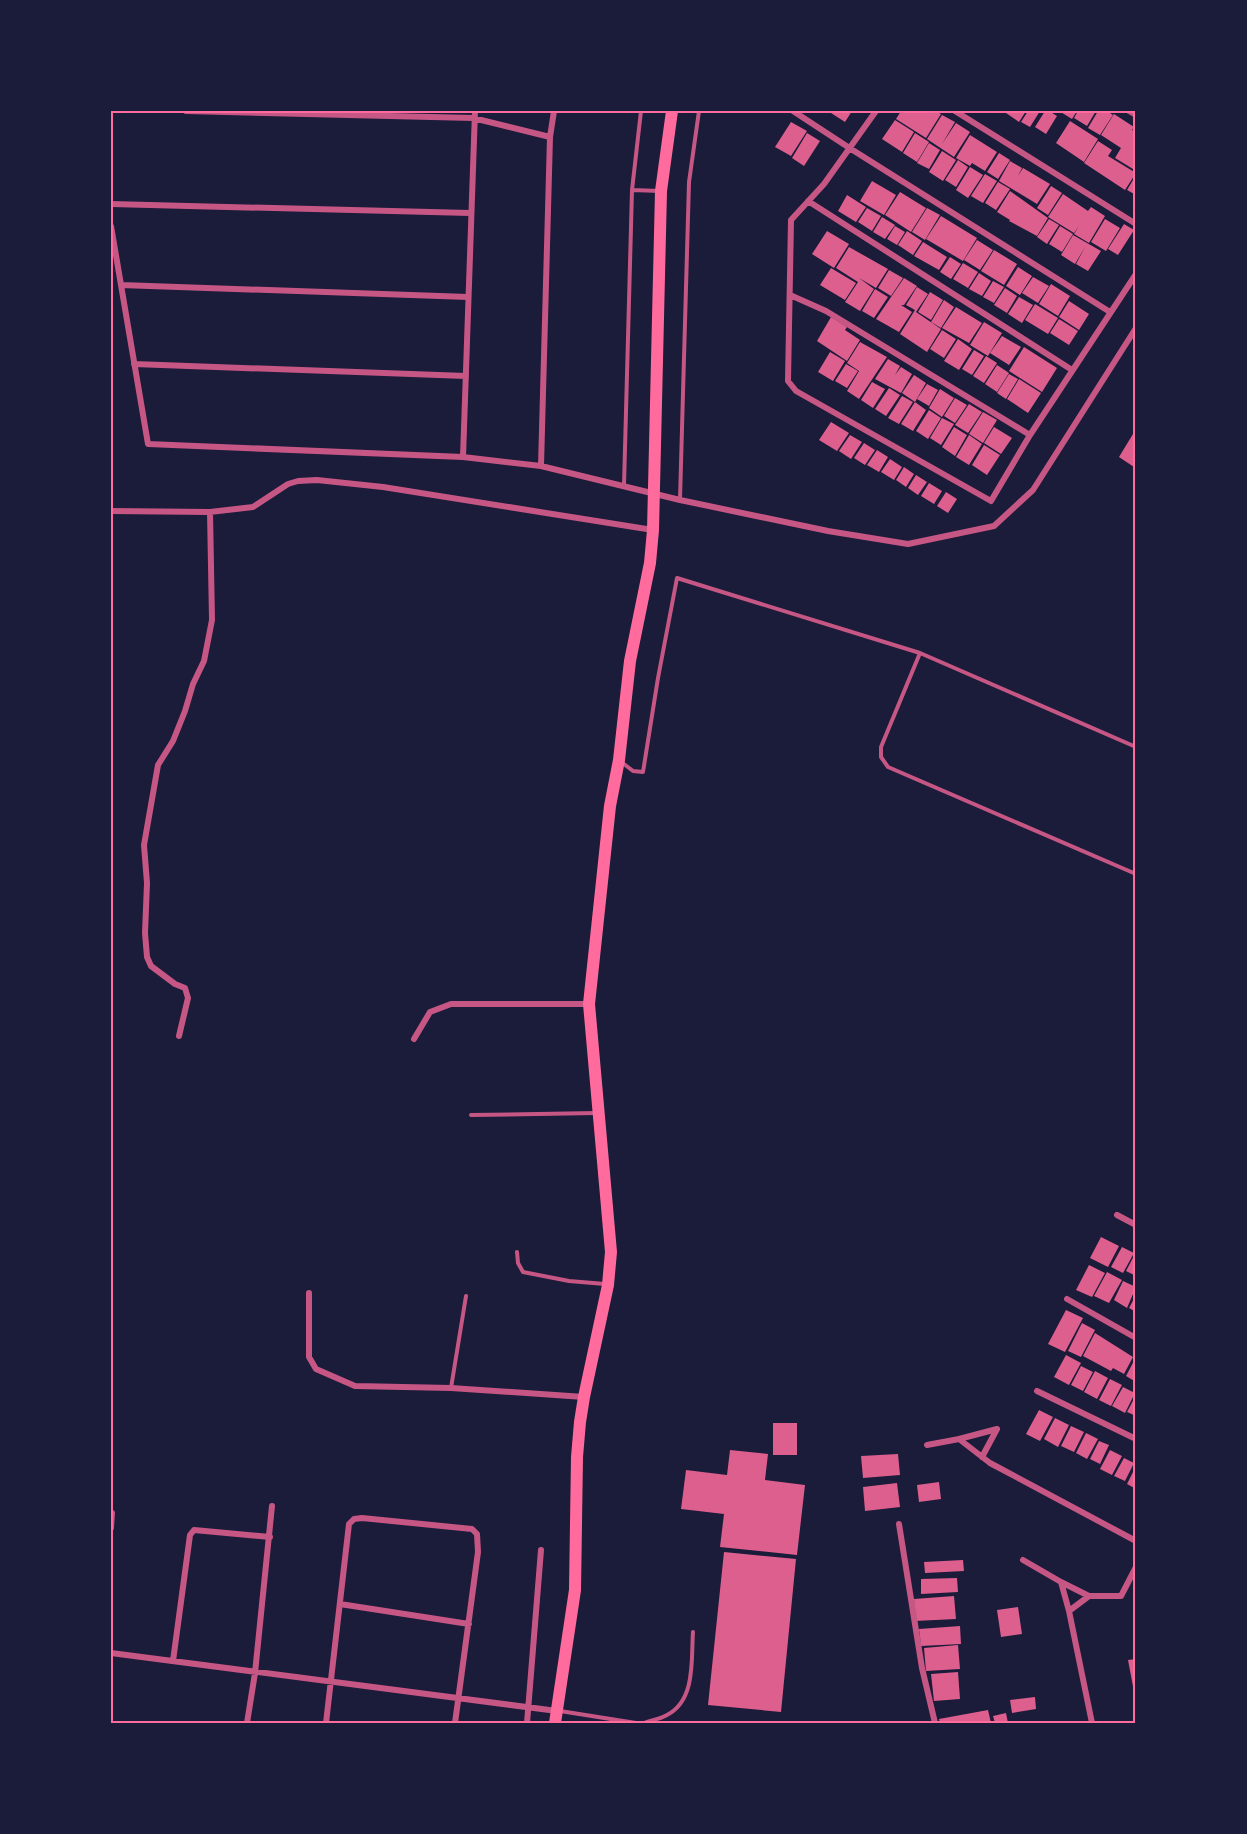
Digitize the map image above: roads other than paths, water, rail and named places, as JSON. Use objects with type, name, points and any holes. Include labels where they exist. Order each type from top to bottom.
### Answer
[{"type":"main road","points":[[556,1717],[575,1590],[578,1457],[584,1397],[608,1285],[611,1252],[605,1167],[597,1113],[588,1004],[610,806],[619,760],[630,662],[650,563],[653,530],[661,191],[672,111]]},
{"type":"street","points":[[186,111],[474,114],[550,137]]},
{"type":"street","points":[[541,466],[550,137],[554,111]]},
{"type":"street","points":[[793,111],[1110,312]]},
{"type":"street","points":[[876,111],[824,184],[791,220],[788,381],[796,391],[991,501],[1030,435],[1136,274]]},
{"type":"street","points":[[955,111],[1136,224]]},
{"type":"street","points":[[1130,111],[1136,115]]},
{"type":"street","points":[[463,457],[474,114]]},
{"type":"street","points":[[808,201],[1072,370]]},
{"type":"street","points":[[111,204],[470,213]]},
{"type":"street","points":[[111,226],[148,444],[463,457],[541,466],[680,500],[828,531],[908,544],[994,526],[1033,490],[1136,328]]},
{"type":"street","points":[[121,285],[468,297]]},
{"type":"street","points":[[790,295],[826,311],[1030,435]]},
{"type":"street","points":[[134,363],[466,376]]},
{"type":"street","points":[[111,511],[210,512],[254,507],[288,484],[317,480],[383,487],[653,530]]},
{"type":"street","points":[[179,1036],[188,998],[186,988],[175,984],[151,966],[147,957],[144,933],[147,883],[144,845],[158,765],[173,741],[186,711],[193,684],[204,661],[212,620],[210,512]]},
{"type":"street","points":[[414,1039],[430,1012],[451,1004],[588,1004]]},
{"type":"street","points":[[1116,1215],[1136,1225]]},
{"type":"street","points":[[309,1293],[309,1358],[316,1368],[356,1386],[451,1388],[584,1397]]},
{"type":"street","points":[[1067,1299],[1136,1338]]},
{"type":"street","points":[[1038,1391],[1136,1438]]},
{"type":"street","points":[[927,1445],[997,1429],[982,1457]]},
{"type":"street","points":[[959,1439],[982,1457],[1136,1541]]},
{"type":"street","points":[[247,1723],[255,1672],[272,1506]]},
{"type":"street","points":[[111,1528],[112,1513]]},
{"type":"street","points":[[326,1723],[349,1524],[354,1519],[472,1529],[477,1534],[479,1540],[455,1723]]},
{"type":"street","points":[[899,1524],[922,1668],[935,1723]]},
{"type":"street","points":[[173,1661],[190,1536],[194,1530],[270,1537]]},
{"type":"street","points":[[527,1723],[541,1550]]},
{"type":"street","points":[[1023,1560],[1089,1596],[1121,1596],[1136,1568]]},
{"type":"street","points":[[1061,1582],[1092,1723]]},
{"type":"street","points":[[1069,1611],[1089,1596]]},
{"type":"street","points":[[340,1604],[468,1624]]},
{"type":"street","points":[[111,1653],[528,1707],[556,1717]]},
{"type":"lane","points":[[624,485],[632,190],[641,111]]},
{"type":"lane","points":[[680,500],[689,182],[699,111]]},
{"type":"lane","points":[[632,190],[661,191]]},
{"type":"lane","points":[[619,760],[633,771],[644,772],[658,678],[677,578],[920,653],[1136,747]]},
{"type":"lane","points":[[920,653],[881,747],[881,757],[888,766],[1136,874]]},
{"type":"lane","points":[[471,1115],[597,1113]]},
{"type":"lane","points":[[517,1252],[518,1263],[523,1272],[569,1281],[608,1285]]},
{"type":"lane","points":[[451,1388],[466,1296]]},
{"type":"lane","points":[[644,1723],[668,1715],[684,1702],[689,1685],[693,1632]]},
{"type":"lane","points":[[556,1717],[636,1723]]}]
